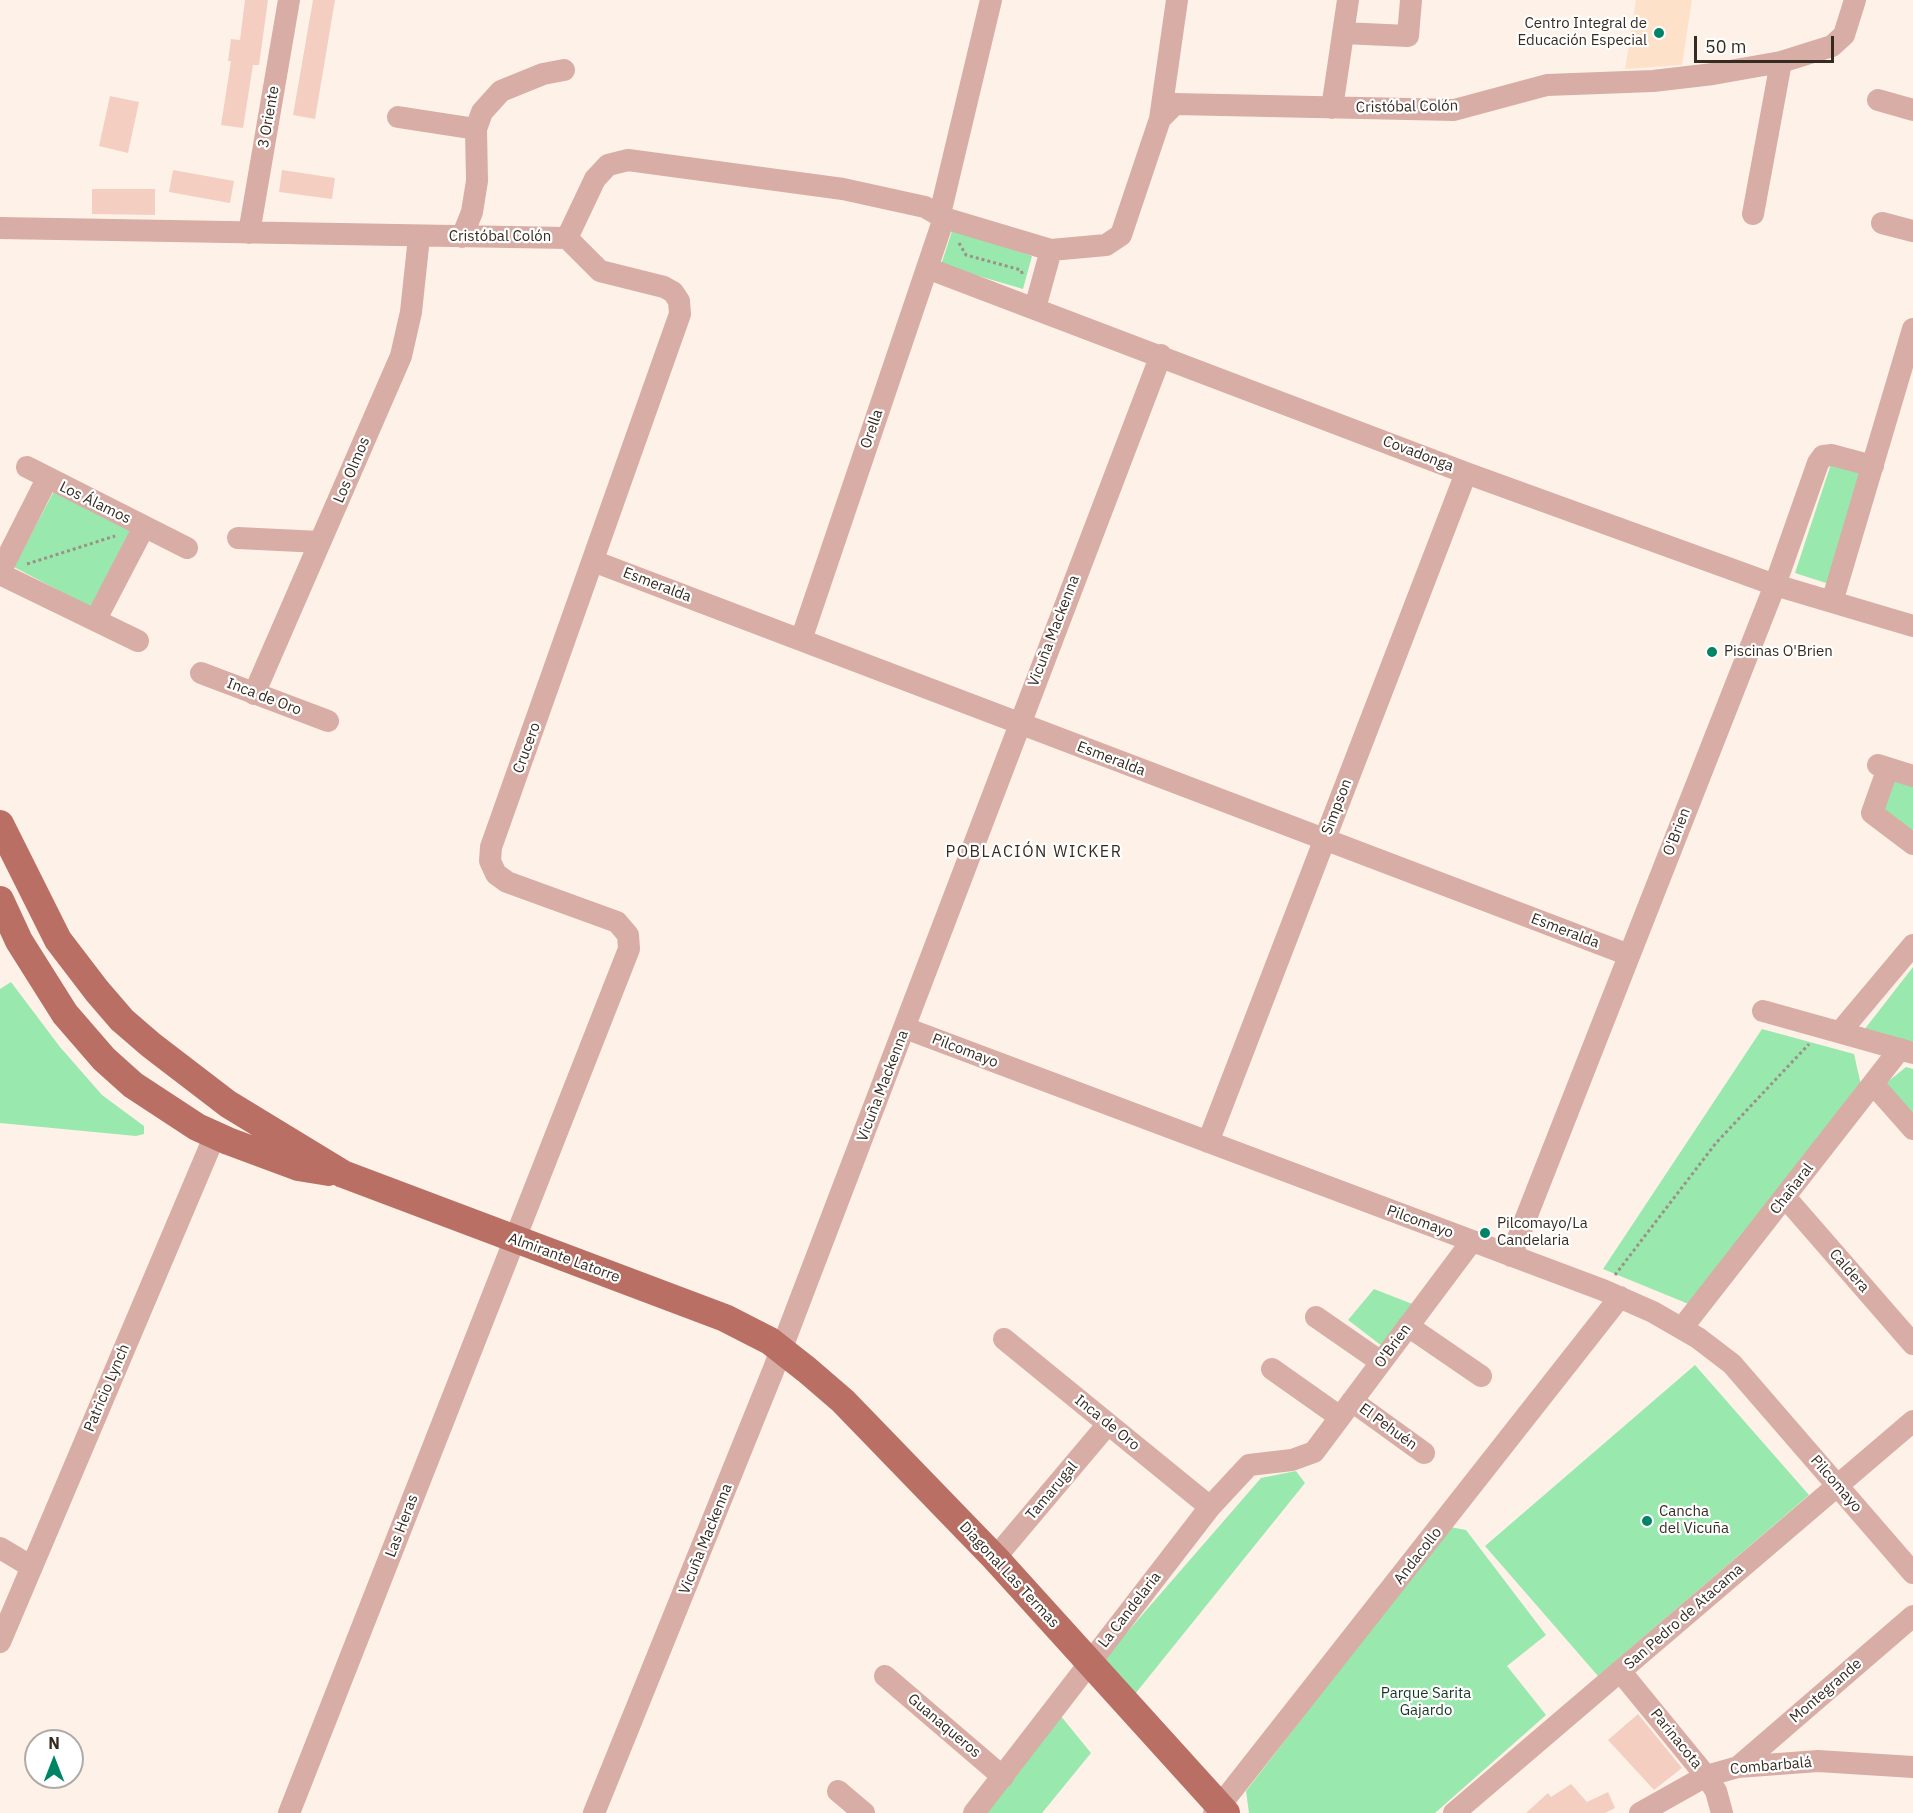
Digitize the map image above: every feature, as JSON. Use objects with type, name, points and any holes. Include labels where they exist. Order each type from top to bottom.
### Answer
[{"type":"main road","name":"Almirante Latorre","points":[[0,825],[42,912],[70,957],[97,991],[122,1020],[228,1104],[343,1174],[725,1318],[750,1329],[781,1350]]},
{"type":"main road","name":"Almirante Latorre","points":[[0,900],[7,939],[64,1014],[104,1059],[133,1084],[168,1109],[215,1135],[298,1167],[343,1174]]},
{"type":"main road","points":[[7,939],[42,912]]},
{"type":"main road","name":"Diagonal Las Termas","points":[[781,1350],[843,1401],[996,1558],[1220,1811]]},
{"type":"street","name":"3 Oriente","points":[[249,233],[289,0]]},
{"type":"street","name":"Orella","points":[[801,640],[927,268],[942,216],[992,0]]},
{"type":"street","points":[[1160,119],[1177,0]]},
{"type":"street","points":[[1332,108],[1348,0]]},
{"type":"street","points":[[1343,33],[1408,36],[1411,0]]},
{"type":"street","name":"Cristóbal Colón","points":[[0,228],[567,238],[595,179],[608,165],[628,160],[843,189],[925,207],[942,216],[1051,250],[1106,245],[1121,235],[1160,119],[1175,104],[1454,110],[1547,85],[1653,81],[1781,62],[1832,46],[1844,35],[1855,0]]},
{"type":"street","points":[[1753,214],[1781,62]]},
{"type":"street","points":[[462,237],[472,212],[477,181],[476,129],[482,112],[501,91],[543,74],[564,70]]},
{"type":"street","points":[[1878,100],[1913,110]]},
{"type":"street","points":[[398,117],[476,129]]},
{"type":"street","points":[[1882,223],[1913,231]]},
{"type":"street","name":"Los Olmos","points":[[254,694],[405,344],[419,237]]},
{"type":"street","name":"Crucero","points":[[515,1239],[629,949],[626,930],[617,922],[507,882],[496,874],[490,861],[491,846],[678,324],[681,306],[673,292],[664,287],[600,271],[567,238]]},
{"type":"street","points":[[1035,308],[1051,250]]},
{"type":"street","name":"Covadonga","points":[[927,268],[1466,472],[1774,585],[1913,626]]},
{"type":"street","points":[[1832,602],[1873,466],[1909,358],[1913,329]]},
{"type":"street","name":"Vicuña Mackenna","points":[[594,1813],[781,1350],[905,1028],[1018,723],[1161,355]]},
{"type":"street","name":"O'Brien","points":[[1511,1256],[1823,456],[1832,455],[1873,466]]},
{"type":"street","name":"Los Álamos","points":[[27,467],[187,548]]},
{"type":"street","name":"Simpson","points":[[1208,1142],[1466,472]]},
{"type":"street","name":"Los Álamos","points":[[47,479],[0,573],[138,641]]},
{"type":"street","name":"Los Álamos","points":[[96,619],[144,526]]},
{"type":"street","points":[[238,538],[320,542]]},
{"type":"street","name":"Esmeralda","points":[[593,561],[1629,956]]},
{"type":"street","name":"Inca de Oro","points":[[201,673],[328,722]]},
{"type":"street","points":[[1913,776],[1883,767],[1872,813],[1913,844]]},
{"type":"street","points":[[1832,1030],[1913,945]]},
{"type":"street","points":[[1763,1011],[1907,1051]]},
{"type":"street","name":"Pilcomayo","points":[[905,1028],[1611,1294],[1682,1328],[1732,1364],[1913,1574]]},
{"type":"street","name":"Chañaral","points":[[1682,1328],[1874,1085],[1907,1051]]},
{"type":"street","points":[[1874,1085],[1913,1129]]},
{"type":"street","name":"Patricio Lynch","points":[[0,1642],[215,1135]]},
{"type":"street","name":"Caldera","points":[[1785,1197],[1913,1344]]},
{"type":"street","name":"Las Heras","points":[[289,1813],[515,1239]]},
{"type":"street","name":"O'Brien","points":[[1314,1452],[1472,1241]]},
{"type":"street","name":"Andacollo","points":[[1220,1811],[1611,1294]]},
{"type":"street","points":[[1316,1317],[1381,1362]]},
{"type":"street","points":[[1408,1326],[1481,1376]]},
{"type":"street","name":"Inca de Oro","points":[[1004,1339],[1210,1507]]},
{"type":"street","name":"El Pehuén","points":[[1272,1369],[1424,1453]]},
{"type":"street","name":"San Pedro de Atacama","points":[[1454,1813],[1913,1421]]},
{"type":"street","name":"Tamarugal","points":[[996,1558],[1108,1424]]},
{"type":"street","name":"La Candelaria","points":[[974,1813],[1210,1507],[1249,1465],[1292,1460],[1314,1452]]},
{"type":"street","points":[[0,1548],[32,1567]]},
{"type":"street","name":"Montegrande","points":[[1738,1767],[1913,1616]]},
{"type":"street","name":"Parinacota","points":[[1620,1671],[1707,1776],[1716,1791],[1722,1813]]},
{"type":"street","name":"Guanaqueros","points":[[885,1676],[1004,1777]]},
{"type":"street","name":"Combarbalá","points":[[1640,1813],[1707,1776],[1738,1767],[1818,1761],[1913,1767]]},
{"type":"street","points":[[838,1791],[864,1813]]},
{"type":"path","points":[[942,216],[966,255],[1021,270],[1035,308]]},
{"type":"path","points":[[22,566],[144,526]]},
{"type":"path","points":[[1611,1294],[1716,1143],[1832,1030]]},
{"type":"shaded area","name":"Centro Integral de Educación Especial","points":[[1636,0],[1692,0],[1682,65],[1625,69]]},
{"type":"green space","points":[[953,228],[1032,256],[1023,289],[941,265]]},
{"type":"green space","points":[[1832,461],[1865,472],[1829,584],[1795,573]]},
{"type":"green space","points":[[54,491],[134,532],[94,609],[14,567]]},
{"type":"green space","points":[[1895,777],[1913,783],[1913,832],[1883,810]]},
{"type":"green space","points":[[1913,967],[1913,1044],[1864,1030]]},
{"type":"green space","points":[[11,982],[60,1047],[102,1095],[144,1126],[144,1134],[136,1136],[0,1123],[0,989]]},
{"type":"green space","points":[[1762,1029],[1854,1054],[1861,1085],[1691,1305],[1603,1269]]},
{"type":"green space","points":[[1906,1067],[1913,1069],[1913,1115],[1885,1084]]},
{"type":"green space","points":[[1374,1289],[1415,1305],[1382,1346],[1348,1320]]},
{"type":"green space","name":"Cancha del Vicuña","points":[[1695,1365],[1809,1495],[1598,1676],[1485,1546]]},
{"type":"green space","points":[[1296,1471],[1305,1483],[1135,1694],[1103,1660],[1261,1478]]},
{"type":"green space","name":"Parque Sarita Gajardo","points":[[1450,1527],[1466,1530],[1546,1635],[1507,1666],[1546,1715],[1435,1813],[1249,1813],[1246,1791]]},
{"type":"green space","points":[[1060,1715],[1091,1753],[1042,1813],[982,1813]]},
{"type":"building","points":[[245,0],[268,0],[259,65],[253,65],[243,128],[221,125],[231,61],[228,61],[231,39],[240,40]]},
{"type":"building","points":[[313,0],[335,0],[315,119],[293,115]]},
{"type":"building","points":[[110,96],[139,102],[128,153],[99,146]]},
{"type":"building","points":[[173,170],[234,181],[230,203],[169,192]]},
{"type":"building","points":[[282,170],[335,178],[332,199],[279,192]]},
{"type":"building","points":[[92,189],[155,189],[155,215],[92,214]]},
{"type":"building","points":[[1638,1714],[1682,1768],[1654,1790],[1608,1740]]},
{"type":"building","points":[[1571,1784],[1587,1802],[1608,1792],[1615,1808],[1605,1813],[1526,1813],[1548,1793],[1551,1797]]},
{"type":"place","name":"Centro Integral de Educación Especial","points":[[1659,33]]},
{"type":"place","name":"Piscinas O'Brien","points":[[1712,652]]},
{"type":"place","name":"Pilcomayo/La Candelaria","points":[[1485,1233]]},
{"type":"place","name":"Cancha del Vicuña","points":[[1647,1521]]},
{"type":"district","name":"POBLACIÓN WICKER","points":[[1034,852]]}]
